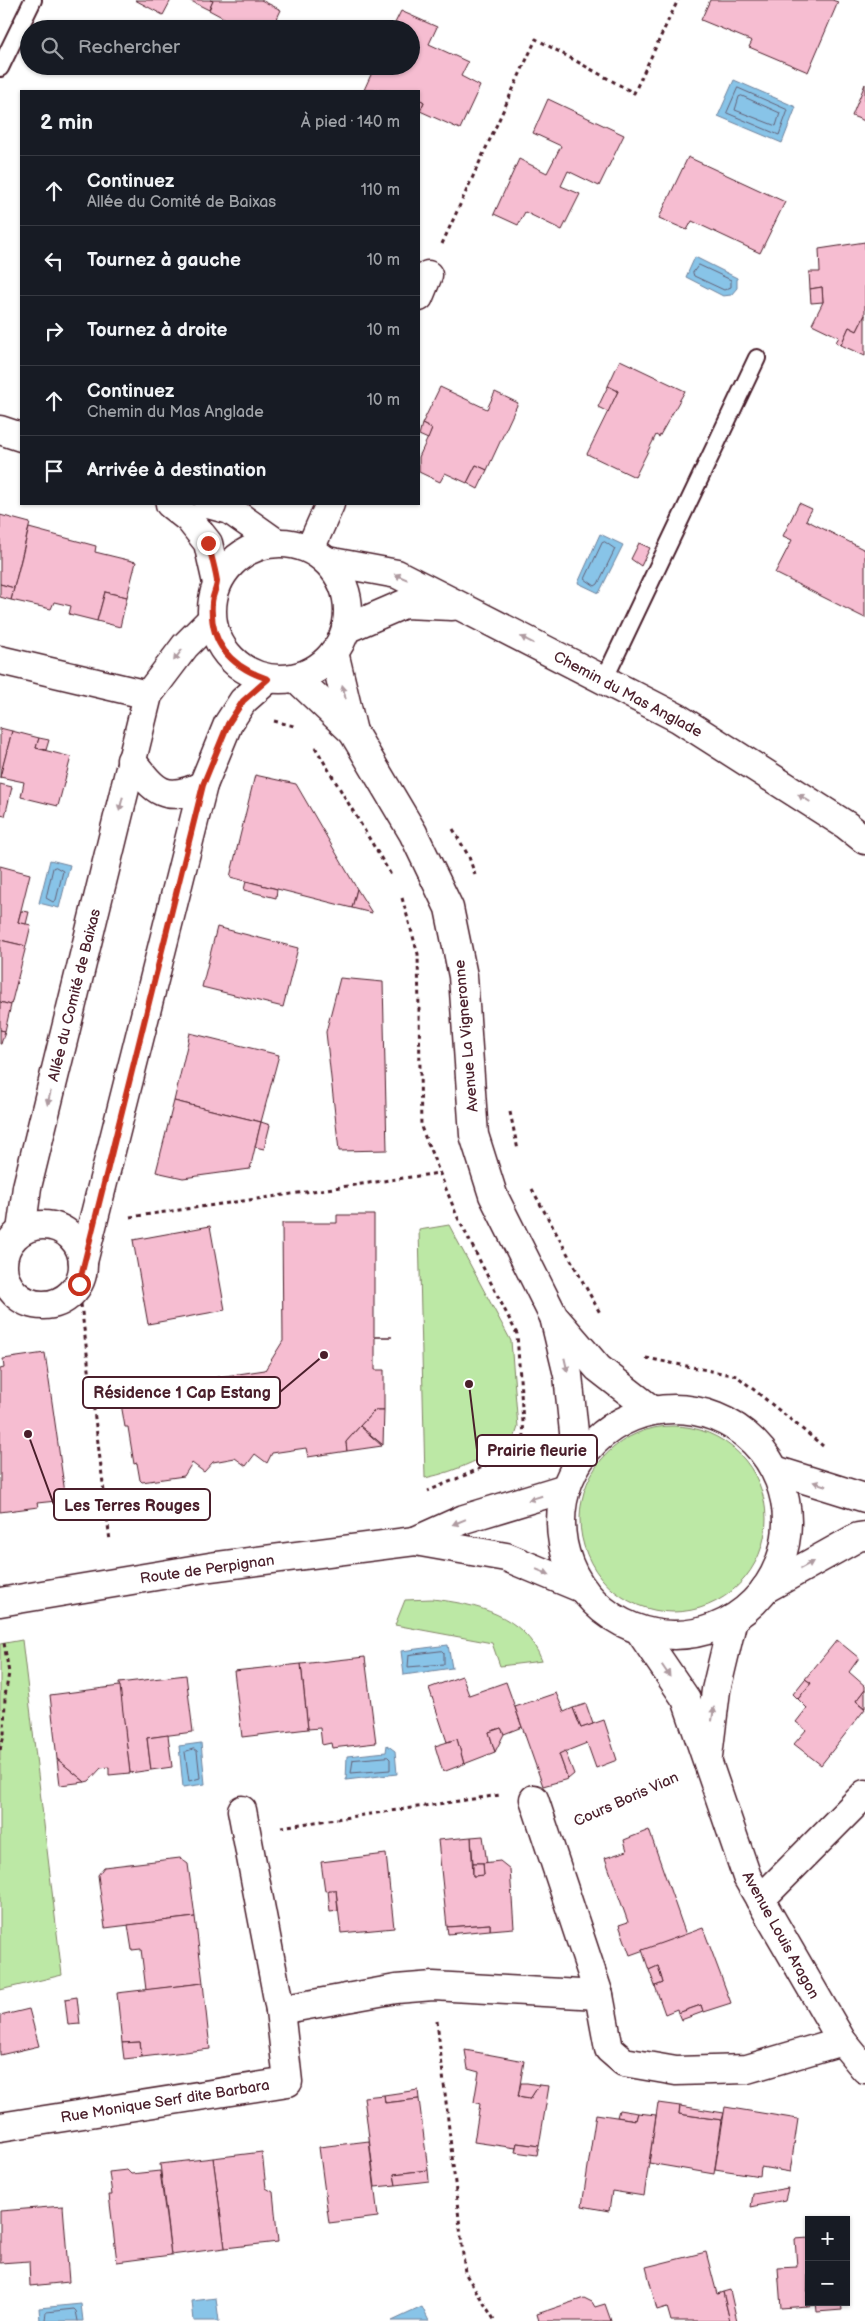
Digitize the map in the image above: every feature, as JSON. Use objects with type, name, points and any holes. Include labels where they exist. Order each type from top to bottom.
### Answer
[{"type":"street","points":[[0,430],[20,437]]},
{"type":"street","points":[[171,505],[189,519],[208,543],[217,583]]},
{"type":"street","points":[[212,505],[230,510],[275,542]]},
{"type":"street","points":[[318,555],[330,505]]},
{"type":"street","points":[[275,542],[293,543],[318,555],[339,575],[346,592],[348,611],[340,640],[317,668],[296,678],[268,679],[248,672],[230,659],[218,641],[211,620],[212,600],[217,583],[227,567],[241,554],[257,546],[275,542]]},
{"type":"street","name":"Chemin du Mas Anglade","points":[[318,555],[397,574],[678,718],[846,824],[865,840]]},
{"type":"street","name":"Chemin du Mas Anglade","points":[[340,640],[404,604],[460,606]]},
{"type":"street","name":"Allée du Comité de Baixas","points":[[31,1304],[11,1290],[2,1267],[6,1249],[27,1187],[148,695],[185,646],[211,620]]},
{"type":"street","name":"Avenue La Vigneronne","points":[[340,640],[353,732]]},
{"type":"street","points":[[0,660],[148,695]]},
{"type":"street","name":"Avenue La Vigneronne","points":[[296,678],[353,732],[413,833],[449,908],[463,976],[474,1135],[493,1195],[554,1317],[568,1375],[577,1461]]},
{"type":"street","points":[[0,1308],[31,1304],[45,1306],[58,1302],[70,1295],[81,1273],[203,785],[228,724],[243,701],[268,679]]},
{"type":"street","points":[[132,760],[150,784],[166,794],[183,795],[203,785]]},
{"type":"street","points":[[13,1232],[41,1224],[58,1227],[68,1233],[76,1242],[81,1273]]},
{"type":"street","name":"Avenue La Vigneronne","points":[[554,1317],[598,1368],[652,1410]]},
{"type":"street","points":[[689,1409],[724,1420],[754,1441],[775,1470],[786,1500],[787,1531],[780,1562],[765,1589],[750,1606],[733,1619],[703,1632],[671,1636],[639,1630],[606,1614],[581,1588],[566,1560],[560,1530],[562,1500],[577,1461],[597,1437],[623,1420],[652,1410],[689,1409]]},
{"type":"street","points":[[775,1470],[865,1498]]},
{"type":"street","name":"Route de Perpignan","points":[[0,1602],[210,1567],[415,1541],[464,1519],[566,1488]]},
{"type":"street","points":[[765,1589],[858,1537],[865,1536]]},
{"type":"street","name":"Route de Perpignan","points":[[415,1541],[506,1557],[581,1588]]},
{"type":"street","name":"Avenue Louis Aragon","points":[[707,1762],[716,1690],[733,1619]]},
{"type":"street","name":"Avenue Louis Aragon","points":[[639,1630],[686,1699],[747,1877],[842,2042],[865,2069]]},
{"type":"street","points":[[760,1900],[865,1794]]},
{"type":"street","points":[[540,1816],[599,1995],[609,2049],[624,2062],[676,2071],[747,2069],[842,2042]]},
{"type":"street","name":"Rue Monique Serf dite Barbara","points":[[0,2127],[288,2082],[280,2010],[244,1821]]},
{"type":"street","points":[[280,2010],[396,1989],[433,1986],[599,1995]]},
{"type":"lane","points":[[23,20],[33,0]]},
{"type":"lane","points":[[0,68],[20,27]]},
{"type":"lane","points":[[604,680],[757,358]]},
{"type":"path","points":[[424,286],[536,39],[634,93],[678,0]]},
{"type":"path","points":[[236,712],[294,726]]},
{"type":"path","points":[[314,746],[395,883]]},
{"type":"path","points":[[452,827],[469,857],[475,876]]},
{"type":"path","points":[[399,892],[418,954],[421,1128],[457,1216],[518,1334],[524,1437],[511,1451],[497,1460],[428,1491]]},
{"type":"path","points":[[508,1105],[519,1153]]},
{"type":"path","points":[[93,1222],[439,1173]]},
{"type":"path","points":[[528,1181],[604,1320]]},
{"type":"path","points":[[81,1273],[110,1541]]},
{"type":"path","points":[[637,1355],[652,1361],[736,1376],[824,1447]]},
{"type":"path","points":[[0,1750],[4,1736],[5,1696],[9,1674],[4,1643]]},
{"type":"path","name":"Cours Boris Vian","points":[[540,1816],[707,1762]]},
{"type":"path","points":[[244,1821],[498,1795],[540,1816]]},
{"type":"path","points":[[433,1986],[465,2273],[495,2321]]},
{"type":"green space","points":[[449,1225],[511,1341],[518,1427],[514,1439],[493,1452],[471,1463],[425,1478],[419,1230]]},
{"type":"green space","points":[[673,1426],[709,1433],[739,1453],[759,1483],[766,1519],[759,1555],[739,1585],[709,1605],[673,1612],[637,1605],[607,1585],[587,1555],[580,1519],[587,1483],[607,1453],[637,1433]]},
{"type":"green space","points":[[432,1599],[465,1604],[482,1609],[511,1622],[534,1645],[542,1661],[500,1666],[492,1643],[395,1625],[405,1600]]},
{"type":"green space","points":[[22,1640],[62,1975],[0,1990],[0,1644]]},
{"type":"water","points":[[734,80],[796,107],[782,143],[718,116]]},
{"type":"water","points":[[695,257],[737,278],[737,288],[731,295],[723,296],[686,277]]},
{"type":"water","points":[[600,534],[623,545],[599,593],[578,583]]},
{"type":"water","points":[[50,860],[70,865],[59,908],[39,903]]},
{"type":"water","points":[[448,1645],[452,1668],[404,1675],[401,1651]]},
{"type":"water","points":[[201,1743],[205,1784],[183,1787],[179,1746]]},
{"type":"water","points":[[387,1745],[395,1751],[397,1774],[346,1780],[347,1756],[386,1752]]},
{"type":"water","points":[[216,2298],[219,2321],[194,2321],[192,2301]]},
{"type":"water","points":[[81,2304],[83,2321],[40,2321],[39,2308]]},
{"type":"water","points":[[422,2307],[429,2321],[392,2321]]},
{"type":"building","points":[[135,0],[171,0],[163,15]]},
{"type":"building","points":[[189,0],[210,0],[213,1],[209,10]]},
{"type":"building","points":[[210,0],[261,0],[281,10],[276,20],[228,20],[209,10],[213,1]]},
{"type":"building","points":[[710,0],[832,0],[838,2],[808,72],[749,47],[752,41],[701,20]]},
{"type":"building","points":[[401,11],[437,27],[429,44],[468,62],[461,76],[480,86],[460,129],[420,111],[424,102],[420,100],[420,90],[364,90],[371,75],[420,75],[420,20],[396,20]]},
{"type":"building","points":[[865,84],[865,121],[852,116]]},
{"type":"building","points":[[548,99],[624,135],[599,186],[568,171],[561,186],[580,194],[562,230],[525,212],[518,225],[494,214],[519,159],[547,173],[561,146],[533,133]]},
{"type":"building","points":[[420,100],[424,102],[420,111]]},
{"type":"building","points":[[688,157],[785,202],[760,253],[692,221],[687,230],[659,218]]},
{"type":"building","points":[[865,242],[865,315],[857,331],[849,327],[841,345],[836,342],[839,337],[812,324],[823,302],[822,287],[810,289],[809,272],[820,272],[819,249]]},
{"type":"building","points":[[822,287],[823,302],[811,303],[810,289]]},
{"type":"building","points":[[865,315],[865,356],[841,345],[849,327],[857,331]]},
{"type":"building","points":[[620,360],[685,391],[659,437],[656,435],[635,477],[587,454],[618,391],[608,386]]},
{"type":"building","points":[[608,386],[618,391],[608,412],[598,407]]},
{"type":"building","points":[[440,387],[487,409],[495,392],[518,403],[487,470],[476,465],[467,483],[445,473],[440,482],[420,472],[420,455],[432,429],[422,424]]},
{"type":"building","points":[[422,424],[432,429],[428,439],[420,435]]},
{"type":"building","points":[[476,465],[487,470],[478,489],[467,483]]},
{"type":"building","points":[[799,503],[812,509],[806,520],[865,550],[865,618],[775,573],[792,540],[783,536]]},
{"type":"building","points":[[0,515],[30,523],[14,588],[0,584]]},
{"type":"building","points":[[29,528],[96,546],[95,552],[136,562],[127,597],[105,592],[97,621],[69,614],[71,606],[54,602],[51,609],[11,600]]},
{"type":"building","points":[[639,543],[650,548],[641,566],[631,559]]},
{"type":"building","points":[[0,584],[14,588],[11,600],[0,597]]},
{"type":"building","points":[[105,592],[127,597],[120,627],[97,621]]},
{"type":"building","points":[[0,728],[12,731],[0,778]]},
{"type":"building","points":[[12,731],[39,738],[36,748],[71,757],[58,806],[21,797],[24,782],[0,777]]},
{"type":"building","points":[[39,738],[49,740],[46,750],[36,748]]},
{"type":"building","points":[[255,775],[296,784],[357,889],[352,908],[230,877]]},
{"type":"building","points":[[0,784],[12,787],[5,816],[0,815]]},
{"type":"building","points":[[0,866],[30,874],[18,922],[31,925],[26,946],[0,940]]},
{"type":"building","points":[[246,881],[277,889],[276,898],[244,890]]},
{"type":"building","points":[[357,889],[372,913],[352,908]]},
{"type":"building","points":[[21,911],[29,912],[26,924],[18,922]]},
{"type":"building","points":[[217,927],[298,948],[283,1007],[202,987]]},
{"type":"building","points":[[0,940],[26,946],[11,1005],[0,1002]]},
{"type":"building","points":[[340,978],[383,982],[387,1150],[339,1151],[326,1032]]},
{"type":"building","points":[[0,1002],[11,1005],[5,1031],[0,1030]]},
{"type":"building","points":[[0,1030],[5,1031],[1,1044],[0,1044]]},
{"type":"building","points":[[190,1033],[279,1055],[261,1122],[174,1101]]},
{"type":"building","points":[[174,1101],[261,1122],[250,1169],[183,1178],[156,1172]]},
{"type":"building","points":[[261,1122],[270,1125],[264,1149],[255,1147]]},
{"type":"building","points":[[337,1215],[374,1215],[375,1370],[384,1370],[384,1410],[375,1410],[360,1426],[346,1442],[347,1451],[308,1457],[306,1448],[272,1453],[267,1463],[255,1454],[246,1466],[235,1458],[213,1462],[204,1472],[192,1463],[184,1476],[142,1482],[137,1463],[134,1464],[128,1427],[125,1427],[119,1392],[265,1370],[283,1341],[282,1223],[337,1223]]},
{"type":"building","points":[[210,1226],[225,1310],[148,1324],[133,1240]]},
{"type":"building","points":[[45,1353],[66,1500],[37,1503],[38,1507],[0,1512],[0,1369],[4,1368],[3,1359]]},
{"type":"building","points":[[375,1410],[384,1410],[383,1445],[360,1426]]},
{"type":"building","points":[[360,1426],[382,1446],[347,1451],[346,1442]]},
{"type":"building","points":[[837,1640],[859,1658],[849,1672],[865,1686],[865,1689],[856,1701],[865,1709],[821,1765],[794,1744],[806,1730],[796,1722],[807,1708],[798,1699],[811,1683],[805,1679]]},
{"type":"building","points":[[365,1657],[376,1743],[332,1748],[331,1743],[322,1745],[320,1728],[308,1729],[301,1664]]},
{"type":"building","points":[[301,1664],[308,1729],[242,1737],[234,1671]]},
{"type":"building","points":[[186,1675],[193,1732],[147,1738],[151,1770],[130,1773],[119,1683]]},
{"type":"building","points":[[462,1676],[469,1695],[506,1682],[522,1727],[504,1734],[501,1728],[489,1732],[495,1752],[464,1764],[457,1739],[447,1742],[429,1688]]},
{"type":"building","points":[[805,1679],[811,1683],[798,1699],[793,1694]]},
{"type":"building","points":[[120,1686],[130,1773],[109,1775],[109,1767],[101,1768],[89,1781],[85,1782],[57,1759],[50,1695]]},
{"type":"building","points":[[865,1689],[865,1708],[856,1701]]},
{"type":"building","points":[[556,1693],[564,1712],[573,1708],[581,1728],[604,1720],[617,1760],[596,1768],[587,1743],[559,1754],[568,1779],[543,1786],[515,1707]]},
{"type":"building","points":[[586,1704],[593,1724],[581,1728],[573,1708]]},
{"type":"building","points":[[501,1728],[504,1734],[495,1752],[489,1732]]},
{"type":"building","points":[[168,1735],[172,1767],[151,1770],[147,1738]]},
{"type":"building","points":[[457,1739],[464,1764],[443,1772],[435,1746]]},
{"type":"building","points":[[565,1751],[574,1774],[568,1779],[559,1754]]},
{"type":"building","points":[[57,1759],[85,1782],[60,1785]]},
{"type":"building","points":[[649,1830],[686,1935],[630,1955],[619,1925],[628,1922],[605,1858],[627,1851],[624,1840]]},
{"type":"building","points":[[483,1836],[487,1863],[473,1863],[471,1837]]},
{"type":"building","points":[[471,1837],[473,1876],[484,1875],[483,1863],[500,1861],[510,1869],[514,1928],[490,1930],[490,1924],[447,1927],[438,1840]]},
{"type":"building","points":[[386,1854],[394,1928],[341,1933],[336,1890],[325,1891],[321,1862]]},
{"type":"building","points":[[180,1858],[188,1864],[195,1917],[105,1928],[98,1875],[104,1867]]},
{"type":"building","points":[[473,1863],[483,1863],[484,1875],[473,1876]]},
{"type":"building","points":[[328,1890],[336,1890],[338,1911],[330,1912]]},
{"type":"building","points":[[195,1917],[203,1983],[146,1990],[141,1949],[132,1950],[128,1925]]},
{"type":"building","points":[[490,1924],[490,1930],[448,1934],[447,1927]]},
{"type":"building","points":[[703,1928],[731,2003],[703,2012],[701,2005],[678,2013],[677,2009],[665,2014],[655,1986],[663,1983],[658,1966],[649,1970],[642,1950]]},
{"type":"building","points":[[658,1966],[663,1983],[655,1986],[649,1970]]},
{"type":"building","points":[[203,1983],[210,2049],[142,2057],[140,2042],[122,2043],[117,1993]]},
{"type":"building","points":[[77,1997],[80,2024],[68,2025],[65,1999]]},
{"type":"building","points":[[701,2005],[703,2012],[681,2020],[678,2013]]},
{"type":"building","points":[[29,2009],[39,2046],[0,2055],[0,2016]]},
{"type":"building","points":[[140,2042],[142,2057],[124,2059],[122,2043]]},
{"type":"building","points":[[465,2050],[524,2061],[518,2097],[530,2099],[539,2085],[549,2086],[539,2146],[517,2143],[516,2148],[474,2142],[480,2104],[474,2102],[479,2072],[468,2069]]},
{"type":"building","points":[[521,2083],[539,2085],[530,2099],[518,2097]]},
{"type":"building","points":[[418,2090],[419,2099],[385,2103],[384,2095]]},
{"type":"building","points":[[384,2095],[385,2103],[419,2099],[428,2170],[394,2174],[396,2185],[375,2187],[364,2097]]},
{"type":"building","points":[[658,2103],[680,2106],[679,2114],[722,2120],[714,2174],[649,2163]]},
{"type":"building","points":[[680,2106],[724,2113],[722,2120],[679,2114]]},
{"type":"building","points":[[725,2107],[798,2119],[790,2172],[761,2167],[760,2176],[715,2169]]},
{"type":"building","points":[[619,2110],[638,2113],[636,2120],[617,2117]]},
{"type":"building","points":[[638,2113],[656,2115],[644,2196],[612,2191],[609,2211],[582,2206],[596,2114],[636,2120]]},
{"type":"building","points":[[369,2141],[378,2217],[329,2223],[319,2147]]},
{"type":"building","points":[[517,2143],[539,2146],[537,2155],[515,2152]]},
{"type":"building","points":[[262,2152],[266,2188],[273,2192],[278,2242],[225,2248],[213,2158]]},
{"type":"building","points":[[213,2158],[225,2248],[171,2255],[160,2164]]},
{"type":"building","points":[[127,2170],[131,2174],[160,2171],[171,2255],[117,2262],[109,2195],[112,2195],[109,2172]]},
{"type":"building","points":[[428,2170],[429,2181],[396,2185],[394,2174]]},
{"type":"building","points":[[788,2188],[785,2200],[751,2207],[753,2194]]},
{"type":"building","points":[[63,2206],[69,2282],[30,2286],[29,2261],[0,2263],[0,2211]]},
{"type":"building","points":[[805,2238],[805,2306],[807,2306],[781,2308],[778,2268],[797,2267],[795,2239]]},
{"type":"building","points":[[706,2252],[717,2294],[723,2292],[730,2321],[671,2321],[667,2307],[657,2310],[646,2267]]},
{"type":"building","points":[[730,2290],[737,2321],[730,2321],[723,2292]]},
{"type":"building","points":[[584,2298],[592,2302],[595,2307],[605,2304],[611,2321],[539,2321],[537,2314]]},
{"type":"building","points":[[816,2306],[842,2306],[842,2310],[817,2312]]},
{"type":"place","name":"Résidence 1 Cap Estang","points":[[324,1355]]},
{"type":"place","name":"Prairie fleurie","points":[[469,1384]]},
{"type":"place","name":"Les Terres Rouges","points":[[28,1434]]},
{"type":"route","points":[[79,1284],[203,785],[228,724],[243,701],[268,679],[248,672],[230,659],[218,641],[211,620],[212,600],[217,583],[208,543]]}]
